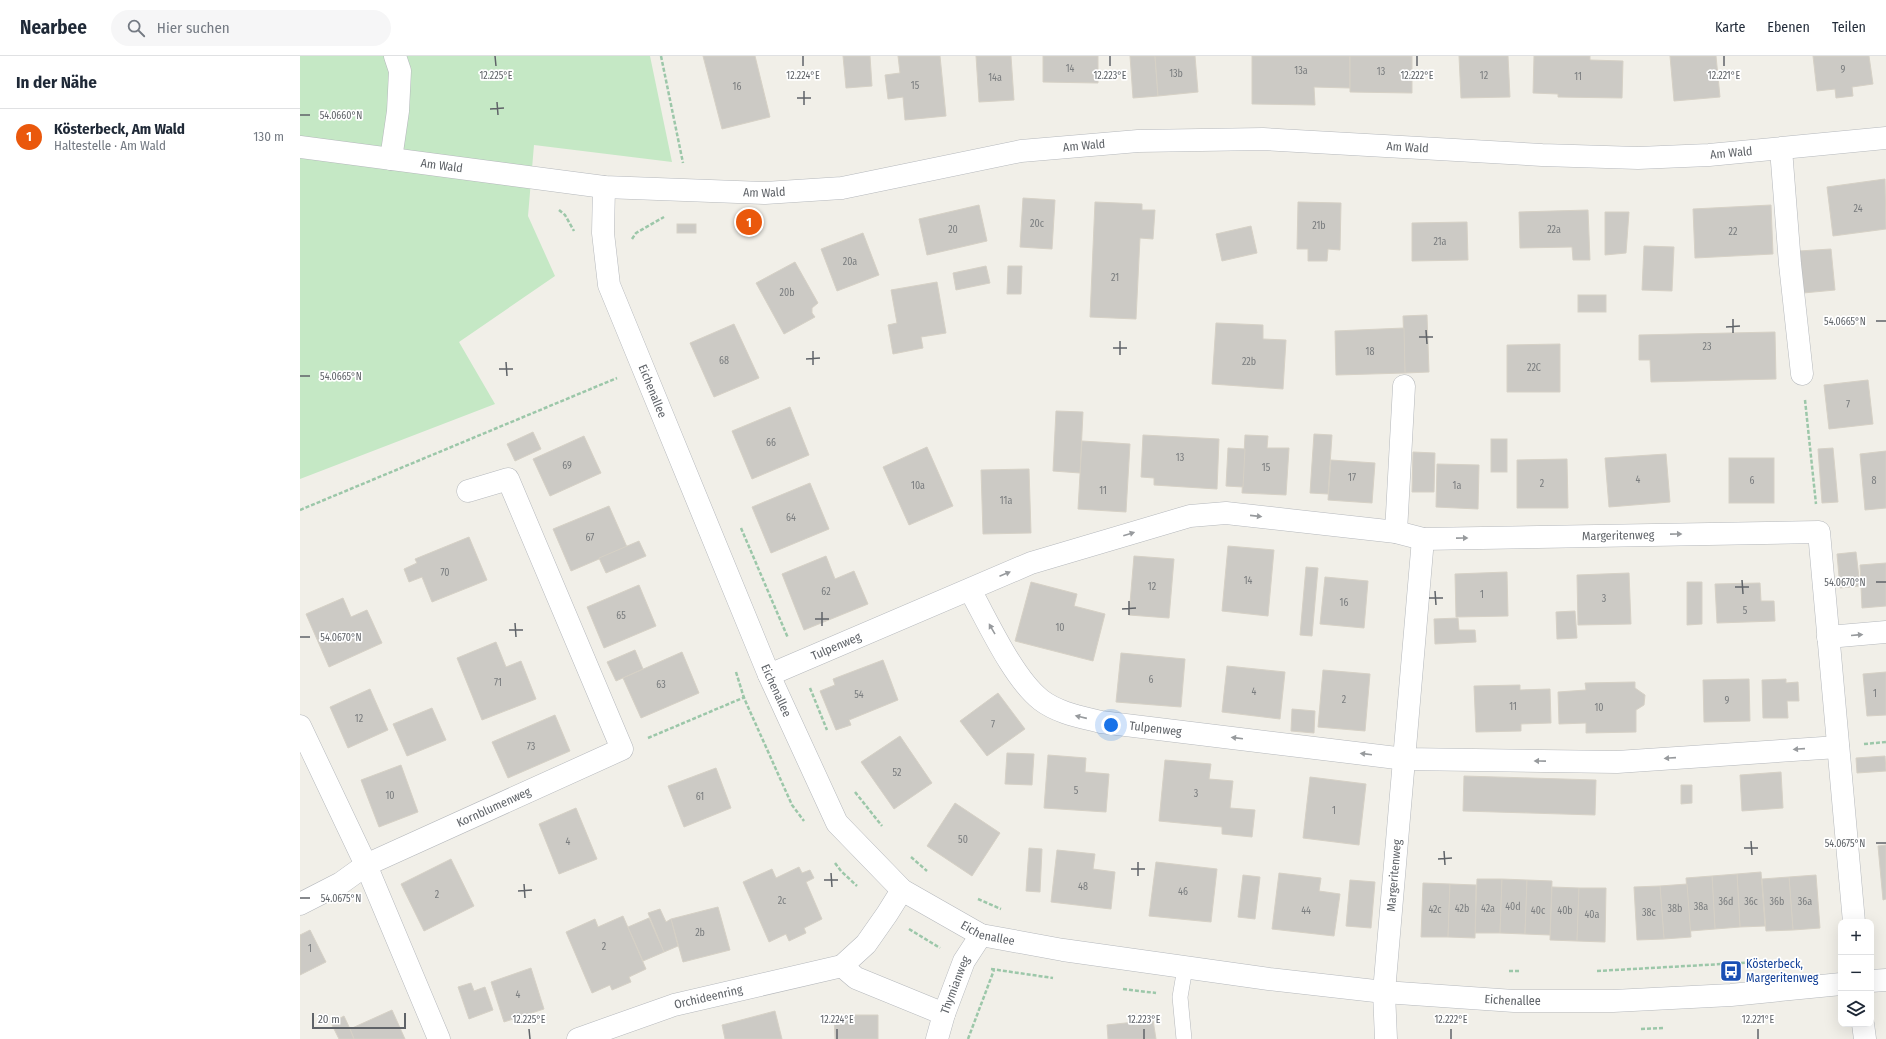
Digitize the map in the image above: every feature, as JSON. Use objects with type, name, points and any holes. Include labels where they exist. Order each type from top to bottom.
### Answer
[{"type":"street","points":[[391,159],[398,111],[400,71],[395,56]]},
{"type":"street","name":"Am Wald","points":[[300,147],[604,187],[765,193],[842,188],[1021,151],[1138,141],[1263,139],[1542,155],[1638,158],[1709,155],[1886,138]]},
{"type":"street","points":[[1781,149],[1790,264],[1802,374]]},
{"type":"street","name":"Eichenallee","points":[[604,187],[603,233],[608,285],[770,675],[837,823],[902,890],[981,935],[1062,950],[1185,968],[1384,992],[1514,1001],[1613,1001],[1731,995],[1838,984]]},
{"type":"street","points":[[1396,532],[1404,386]]},
{"type":"street","points":[[468,491],[508,479],[622,749]]},
{"type":"street","name":"Tulpenweg","points":[[770,675],[1031,563],[1190,516],[1226,513],[1396,532],[1423,539]]},
{"type":"street","points":[[1819,532],[1854,919]]},
{"type":"street","name":"Margeritenweg","points":[[1386,1039],[1384,992],[1423,539],[1819,532]]},
{"type":"street","name":"Tulpenweg","points":[[970,590],[1019,676],[1042,700],[1068,714],[1101,722],[1405,759]]},
{"type":"street","points":[[1828,637],[1886,632]]},
{"type":"street","points":[[300,726],[366,865],[439,1039]]},
{"type":"street","points":[[1405,759],[1617,762],[1838,747]]},
{"type":"street","name":"Kornblumenweg","points":[[300,904],[341,883],[366,865],[622,749]]},
{"type":"street","name":"Orchideenring","points":[[578,1039],[674,1005],[842,966],[866,944],[888,914],[902,890]]},
{"type":"street","name":"Thymianweg","points":[[937,1039],[944,1014],[964,961],[981,935]]},
{"type":"street","points":[[842,966],[856,978],[944,1014]]},
{"type":"street","points":[[1874,981],[1886,980]]},
{"type":"street","points":[[1863,1027],[1865,1039]]},
{"type":"lane","points":[[1184,1039],[1180,997],[1185,968]]},
{"type":"path","points":[[661,56],[689,191]]},
{"type":"path","points":[[548,180],[546,200],[565,215],[574,230],[575,237]]},
{"type":"path","points":[[628,246],[636,233],[665,216]]},
{"type":"path","points":[[300,510],[642,368]]},
{"type":"path","points":[[613,371],[619,385]]},
{"type":"path","points":[[1802,374],[1819,532]]},
{"type":"path","points":[[740,526],[800,663],[829,735]]},
{"type":"path","points":[[734,668],[744,698],[792,804],[805,823]]},
{"type":"path","points":[[622,749],[744,698],[770,675]]},
{"type":"path","points":[[854,791],[882,827]]},
{"type":"path","points":[[907,854],[930,873]]},
{"type":"path","points":[[832,859],[841,871],[888,914],[927,941],[964,961],[994,970],[1056,979]]},
{"type":"path","points":[[975,898],[1003,910]]},
{"type":"path","points":[[1596,971],[1778,960]]},
{"type":"path","points":[[968,1039],[994,970]]},
{"type":"path","points":[[1502,971],[1526,972]]},
{"type":"path","points":[[1118,988],[1180,997]]},
{"type":"path","points":[[1636,1029],[1667,1028]]},
{"type":"green space","points":[[300,56],[650,56],[672,162],[534,145],[528,216],[555,276],[459,342],[495,404],[300,479]]},
{"type":"building","points":[[703,56],[755,56],[770,117],[722,129]]},
{"type":"building","points":[[843,56],[870,56],[872,86],[846,88]]},
{"type":"building","points":[[898,56],[940,56],[946,116],[905,120],[903,97],[888,99],[885,75],[900,73]]},
{"type":"building","points":[[976,56],[1011,56],[1014,100],[979,102]]},
{"type":"building","points":[[1043,56],[1098,56],[1098,83],[1043,82]]},
{"type":"building","points":[[1130,56],[1155,56],[1158,96],[1133,98]]},
{"type":"building","points":[[1155,56],[1195,56],[1198,92],[1158,96]]},
{"type":"building","points":[[1252,56],[1350,56],[1350,88],[1314,87],[1315,105],[1252,104]]},
{"type":"building","points":[[1350,56],[1412,56],[1412,93],[1350,92]]},
{"type":"building","points":[[1459,56],[1508,56],[1510,97],[1461,98]]},
{"type":"building","points":[[1534,56],[1590,56],[1590,60],[1623,61],[1622,98],[1558,97],[1558,94],[1533,93]]},
{"type":"building","points":[[1670,56],[1716,56],[1720,97],[1674,101]]},
{"type":"building","points":[[1813,56],[1869,56],[1873,84],[1852,87],[1853,96],[1836,98],[1835,89],[1817,91]]},
{"type":"building","points":[[1885,179],[1886,229],[1833,236],[1827,187]]},
{"type":"building","points":[[1023,198],[1055,200],[1052,249],[1020,247]]},
{"type":"building","points":[[1095,202],[1142,204],[1142,210],[1155,210],[1153,239],[1140,238],[1136,319],[1090,317]]},
{"type":"building","points":[[1298,202],[1341,203],[1340,250],[1328,249],[1327,261],[1308,261],[1308,249],[1297,249]]},
{"type":"building","points":[[979,205],[987,241],[927,255],[919,219]]},
{"type":"building","points":[[1771,205],[1773,254],[1695,258],[1693,209]]},
{"type":"building","points":[[1588,210],[1590,260],[1573,260],[1572,247],[1520,248],[1519,212]]},
{"type":"building","points":[[1605,212],[1629,212],[1626,253],[1605,255]]},
{"type":"building","points":[[1467,222],[1468,260],[1412,261],[1412,223]]},
{"type":"building","points":[[677,224],[696,224],[696,233],[677,233]]},
{"type":"building","points":[[1251,226],[1257,253],[1222,261],[1216,234]]},
{"type":"building","points":[[863,233],[879,275],[837,291],[821,249]]},
{"type":"building","points":[[1644,246],[1674,247],[1672,291],[1642,290]]},
{"type":"building","points":[[1831,249],[1835,290],[1803,293],[1799,251]]},
{"type":"building","points":[[795,262],[818,303],[812,308],[812,313],[815,317],[784,334],[756,283]]},
{"type":"building","points":[[986,266],[990,283],[956,290],[953,273]]},
{"type":"building","points":[[1008,266],[1022,266],[1021,294],[1007,294]]},
{"type":"building","points":[[937,282],[946,333],[921,337],[923,348],[893,354],[888,325],[897,323],[891,290]]},
{"type":"building","points":[[1578,295],[1606,295],[1606,312],[1578,312]]},
{"type":"building","points":[[1427,315],[1429,372],[1405,373],[1403,316]]},
{"type":"building","points":[[1216,323],[1263,325],[1263,339],[1286,340],[1283,389],[1212,384]]},
{"type":"building","points":[[734,324],[759,378],[714,397],[690,343]]},
{"type":"building","points":[[1404,328],[1405,373],[1336,375],[1335,331]]},
{"type":"building","points":[[1775,332],[1776,379],[1651,382],[1650,360],[1639,360],[1639,335]]},
{"type":"building","points":[[1560,344],[1560,392],[1507,392],[1507,345]]},
{"type":"building","points":[[1868,380],[1873,424],[1829,429],[1824,385]]},
{"type":"building","points":[[790,407],[809,455],[752,479],[732,431]]},
{"type":"building","points":[[1056,411],[1083,412],[1080,473],[1053,471]]},
{"type":"building","points":[[533,432],[541,449],[515,461],[507,444]]},
{"type":"building","points":[[1314,434],[1332,435],[1328,494],[1310,493]]},
{"type":"building","points":[[1143,435],[1219,439],[1217,489],[1154,485],[1154,478],[1141,477]]},
{"type":"building","points":[[1245,435],[1268,436],[1267,448],[1289,448],[1286,495],[1242,493]]},
{"type":"building","points":[[584,436],[601,473],[550,496],[533,459]]},
{"type":"building","points":[[1491,439],[1507,439],[1507,472],[1491,472]]},
{"type":"building","points":[[1082,441],[1130,444],[1126,512],[1078,509]]},
{"type":"building","points":[[927,447],[953,506],[909,525],[883,467]]},
{"type":"building","points":[[1228,448],[1245,449],[1243,487],[1226,486]]},
{"type":"building","points":[[1833,448],[1838,502],[1822,503],[1818,449]]},
{"type":"building","points":[[1886,451],[1886,508],[1865,510],[1860,454]]},
{"type":"building","points":[[1413,452],[1435,453],[1434,492],[1412,492]]},
{"type":"building","points":[[1666,454],[1670,502],[1609,507],[1605,458]]},
{"type":"building","points":[[1729,458],[1774,458],[1774,503],[1729,503]]},
{"type":"building","points":[[1567,459],[1568,508],[1517,508],[1517,460]]},
{"type":"building","points":[[1331,460],[1375,463],[1372,503],[1328,500]]},
{"type":"building","points":[[1437,464],[1479,465],[1478,509],[1436,507]]},
{"type":"building","points":[[1029,469],[1031,533],[983,534],[981,470]]},
{"type":"building","points":[[810,483],[829,529],[771,553],[752,507]]},
{"type":"building","points":[[609,506],[627,547],[571,571],[553,529]]},
{"type":"building","points":[[469,537],[487,580],[432,602],[422,577],[409,582],[404,569],[417,563],[415,559]]},
{"type":"building","points":[[639,541],[646,556],[606,573],[599,558]]},
{"type":"building","points":[[1228,546],[1274,550],[1268,616],[1222,611]]},
{"type":"building","points":[[1856,552],[1860,586],[1840,588],[1837,554]]},
{"type":"building","points":[[826,556],[835,579],[854,571],[868,604],[804,630],[782,574]]},
{"type":"building","points":[[1134,556],[1174,559],[1169,618],[1129,615]]},
{"type":"building","points":[[1886,563],[1886,606],[1862,608],[1860,565]]},
{"type":"building","points":[[1306,567],[1318,568],[1312,636],[1300,635]]},
{"type":"building","points":[[1507,572],[1508,616],[1456,617],[1455,574]]},
{"type":"building","points":[[1629,573],[1631,624],[1578,625],[1577,575]]},
{"type":"building","points":[[1325,577],[1368,581],[1364,628],[1320,624]]},
{"type":"building","points":[[1031,582],[1077,594],[1074,606],[1105,614],[1093,661],[1015,641]]},
{"type":"building","points":[[1687,582],[1702,582],[1702,624],[1687,625]]},
{"type":"building","points":[[1760,583],[1761,601],[1774,601],[1775,621],[1717,623],[1715,584]]},
{"type":"building","points":[[639,585],[656,626],[604,648],[587,607]]},
{"type":"building","points":[[343,598],[351,617],[367,610],[382,643],[329,667],[306,614]]},
{"type":"building","points":[[1575,611],[1577,638],[1557,639],[1556,612]]},
{"type":"building","points":[[1458,618],[1459,630],[1475,630],[1476,642],[1435,644],[1434,619]]},
{"type":"building","points":[[496,642],[506,667],[521,661],[536,699],[482,720],[457,658]]},
{"type":"building","points":[[635,650],[643,669],[616,681],[607,662]]},
{"type":"building","points":[[682,652],[699,693],[641,718],[623,678]]},
{"type":"building","points":[[1121,653],[1185,659],[1181,707],[1116,702]]},
{"type":"building","points":[[883,660],[898,700],[849,720],[851,725],[836,730],[820,691],[835,685],[833,679]]},
{"type":"building","points":[[1227,666],[1285,672],[1280,719],[1222,712]]},
{"type":"building","points":[[1323,670],[1370,674],[1365,731],[1318,727]]},
{"type":"building","points":[[1886,672],[1886,715],[1867,716],[1863,674]]},
{"type":"building","points":[[1749,679],[1750,721],[1704,722],[1703,680]]},
{"type":"building","points":[[1786,679],[1786,683],[1798,682],[1799,701],[1787,701],[1788,718],[1763,718],[1762,680]]},
{"type":"building","points":[[1635,682],[1635,688],[1645,695],[1644,705],[1636,710],[1636,732],[1586,733],[1586,723],[1559,724],[1558,692],[1586,690],[1585,683]]},
{"type":"building","points":[[1520,685],[1520,690],[1550,689],[1551,723],[1521,724],[1521,731],[1476,732],[1474,686]]},
{"type":"building","points":[[370,689],[388,730],[348,748],[330,707]]},
{"type":"building","points":[[998,693],[1025,729],[987,756],[960,721]]},
{"type":"building","points":[[432,708],[446,740],[407,756],[393,724]]},
{"type":"building","points":[[1292,709],[1315,711],[1314,733],[1291,731]]},
{"type":"building","points":[[555,715],[570,751],[508,778],[492,742]]},
{"type":"building","points":[[900,736],[932,783],[894,809],[861,762]]},
{"type":"building","points":[[1007,753],[1034,754],[1032,785],[1005,784]]},
{"type":"building","points":[[1048,755],[1086,758],[1085,772],[1109,774],[1106,812],[1044,808]]},
{"type":"building","points":[[1885,756],[1886,771],[1857,773],[1856,758]]},
{"type":"building","points":[[1165,760],[1211,764],[1209,779],[1233,781],[1230,808],[1255,810],[1252,837],[1222,834],[1222,827],[1159,821]]},
{"type":"building","points":[[401,765],[418,812],[379,827],[361,780]]},
{"type":"building","points":[[716,768],[731,808],[684,827],[668,786]]},
{"type":"building","points":[[1781,772],[1783,808],[1742,811],[1740,775]]},
{"type":"building","points":[[1464,776],[1596,780],[1595,815],[1463,811]]},
{"type":"building","points":[[1310,777],[1366,784],[1359,845],[1303,838]]},
{"type":"building","points":[[1681,785],[1692,785],[1692,803],[1681,804]]},
{"type":"building","points":[[955,803],[1000,833],[972,876],[927,846]]},
{"type":"building","points":[[576,808],[597,859],[559,874],[539,824]]},
{"type":"building","points":[[1886,845],[1886,899],[1883,900],[1878,846]]},
{"type":"building","points":[[1029,848],[1042,849],[1040,892],[1026,891]]},
{"type":"building","points":[[1057,850],[1095,854],[1093,869],[1115,872],[1111,909],[1051,902]]},
{"type":"building","points":[[451,859],[474,906],[424,931],[401,884]]},
{"type":"building","points":[[1156,862],[1217,869],[1211,922],[1149,916]]},
{"type":"building","points":[[799,867],[802,873],[810,870],[814,878],[806,882],[822,919],[804,928],[806,933],[789,941],[786,934],[769,942],[743,882],[772,869],[776,878]]},
{"type":"building","points":[[1761,872],[1765,926],[1740,927],[1737,874]]},
{"type":"building","points":[[1279,873],[1321,878],[1319,891],[1340,894],[1334,936],[1272,929]]},
{"type":"building","points":[[1737,874],[1740,927],[1715,929],[1712,876]]},
{"type":"building","points":[[1243,875],[1260,877],[1255,919],[1238,917]]},
{"type":"building","points":[[1816,875],[1820,928],[1793,930],[1789,877]]},
{"type":"building","points":[[1712,876],[1715,929],[1690,931],[1686,878]]},
{"type":"building","points":[[1789,877],[1793,930],[1766,931],[1762,879]]},
{"type":"building","points":[[1477,879],[1502,879],[1500,933],[1475,933]]},
{"type":"building","points":[[1502,879],[1527,880],[1525,934],[1500,933]]},
{"type":"building","points":[[1350,880],[1375,882],[1371,928],[1346,926]]},
{"type":"building","points":[[1527,880],[1552,881],[1550,935],[1525,934]]},
{"type":"building","points":[[1423,883],[1450,884],[1448,937],[1421,937]]},
{"type":"building","points":[[1450,884],[1476,885],[1475,938],[1448,937]]},
{"type":"building","points":[[1687,884],[1691,937],[1664,939],[1660,886]]},
{"type":"building","points":[[1660,886],[1664,939],[1637,940],[1634,887]]},
{"type":"building","points":[[1552,887],[1579,888],[1577,941],[1550,940]]},
{"type":"building","points":[[1579,888],[1606,888],[1605,942],[1577,941]]},
{"type":"building","points":[[718,907],[730,950],[683,962],[671,919]]},
{"type":"building","points":[[660,909],[666,922],[671,919],[678,946],[664,952],[648,913]]},
{"type":"building","points":[[623,916],[646,969],[629,977],[631,982],[612,990],[610,985],[592,993],[566,932],[595,919],[598,927]]},
{"type":"building","points":[[649,918],[664,952],[643,961],[628,927]]},
{"type":"building","points":[[310,930],[326,962],[300,975],[300,935]]},
{"type":"building","points":[[531,968],[544,1009],[504,1022],[491,982]]},
{"type":"building","points":[[471,983],[474,991],[485,987],[493,1010],[469,1019],[458,987]]},
{"type":"building","points":[[392,1010],[405,1039],[354,1039],[350,1029]]},
{"type":"building","points":[[775,1011],[782,1039],[725,1039],[722,1025]]},
{"type":"building","points":[[834,1015],[878,1015],[878,1039],[835,1039]]},
{"type":"building","points":[[344,1016],[354,1039],[339,1039],[331,1023]]},
{"type":"building","points":[[1153,1020],[1156,1039],[1108,1039],[1107,1025]]},
{"type":"place","name":"Kösterbeck, Am Wald","points":[[749,222]]},
{"type":"place","name":"Kösterbeck, Margeritenweg","points":[[1731,971]]}]
